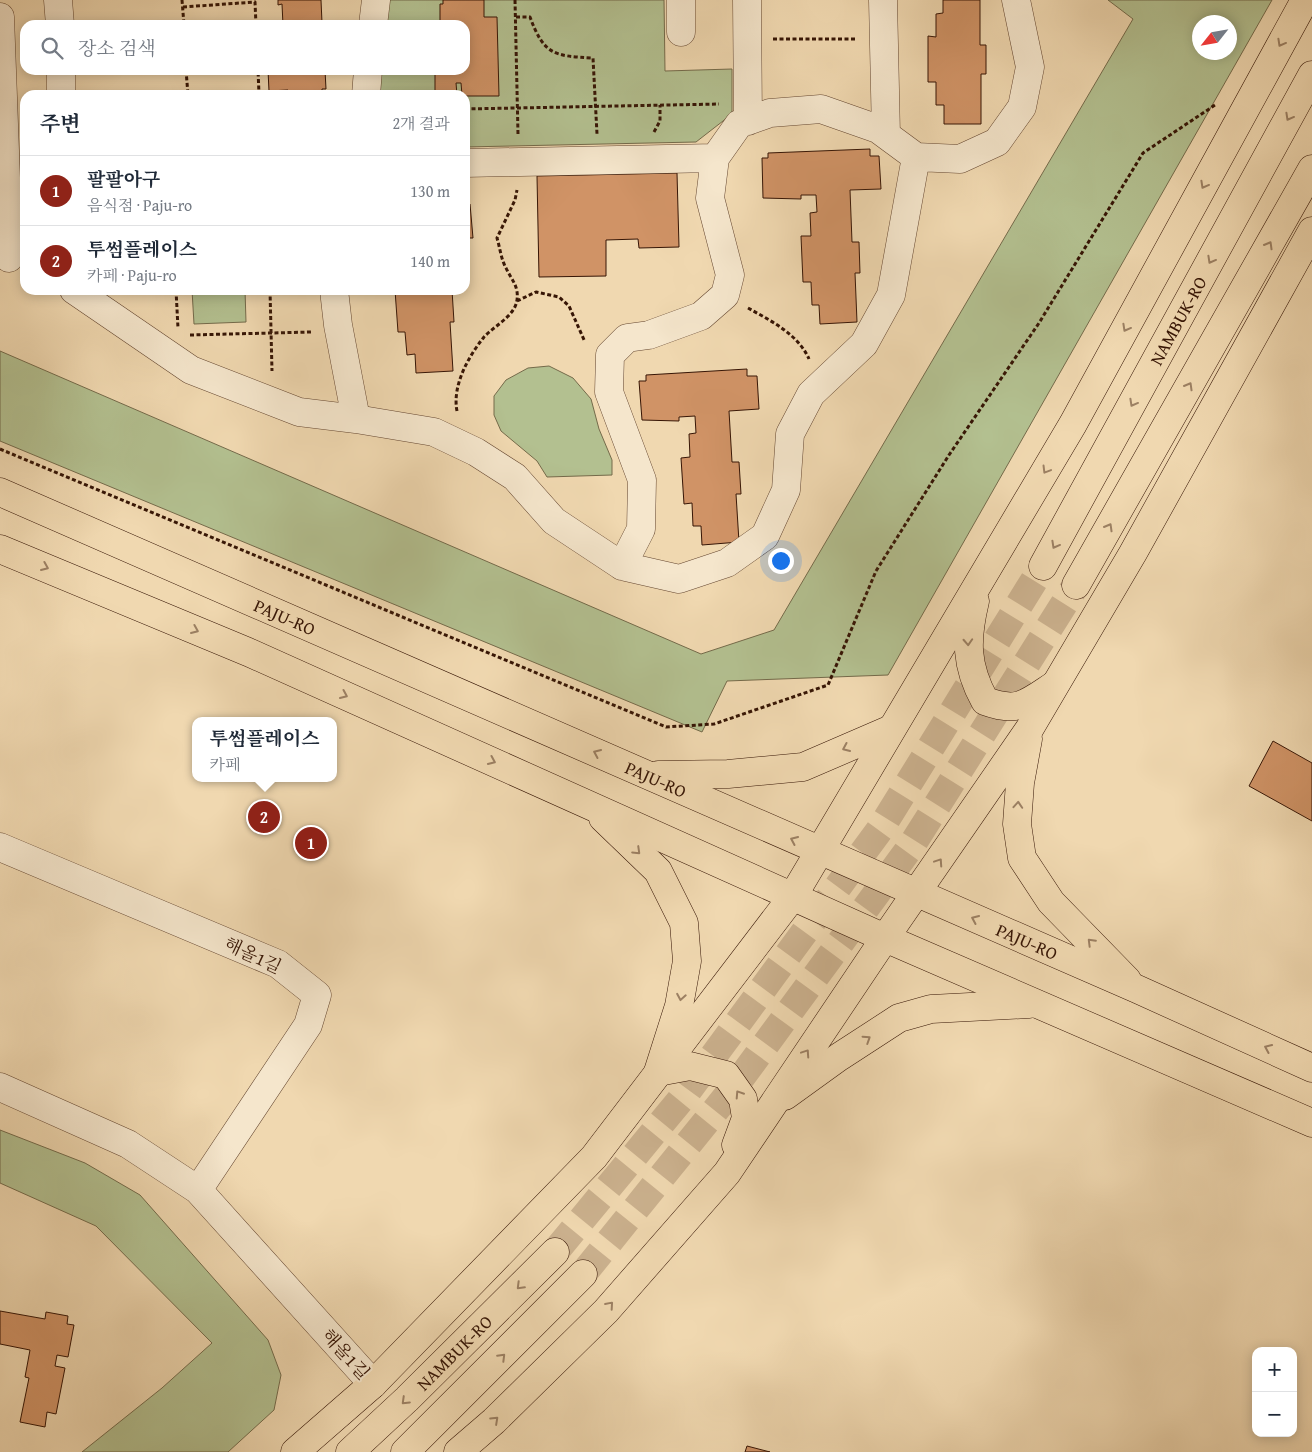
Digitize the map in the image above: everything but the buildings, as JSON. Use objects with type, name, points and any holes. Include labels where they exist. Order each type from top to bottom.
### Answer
[{"type":"main road","points":[[295,1452],[373,1384],[594,1157],[793,896],[818,850],[1073,424],[1305,0]]},
{"type":"main road","name":"NAMBUK-RO","points":[[1044,566],[1312,75]]},
{"type":"main road","points":[[1076,585],[1312,169]]},
{"type":"main road","points":[[458,1452],[494,1421],[606,1311],[727,1173],[885,938],[1030,728],[1058,682],[1312,231]]},
{"type":"main road","name":"PAJU-RO","points":[[0,492],[1312,1068]]},
{"type":"main road","points":[[0,549],[248,652],[885,938],[1312,1124]]},
{"type":"main road","points":[[981,577],[968,633],[969,653],[977,686],[985,701],[1003,708],[1022,707],[1058,682]]},
{"type":"main road","points":[[1030,728],[1020,783],[1017,824],[1022,858],[1051,902],[1137,990]]},
{"type":"main road","points":[[648,776],[728,774],[803,767],[891,729]]},
{"type":"main road","points":[[590,805],[658,871],[684,923],[687,961],[679,1006],[658,1072]]},
{"type":"main road","points":[[770,1108],[839,1057],[900,1018],[931,1009],[1034,1003]]},
{"type":"main road","points":[[658,1072],[690,1066],[726,1075],[743,1098],[746,1118],[727,1173]]},
{"type":"main road","name":"NAMBUK-RO","points":[[350,1452],[407,1399],[555,1252]]},
{"type":"main road","name":"NAMBUK-RO","points":[[405,1452],[583,1274]]},
{"type":"street","points":[[58,0],[60,20]]},
{"type":"street","points":[[374,20],[376,0]]},
{"type":"street","points":[[681,0],[681,32]]},
{"type":"street","points":[[622,566],[641,529],[642,480],[609,392],[610,355],[627,338],[649,335],[701,316],[725,295],[730,275],[710,198],[715,158],[748,112],[747,0]]},
{"type":"street","points":[[883,0],[886,134]]},
{"type":"street","points":[[748,112],[770,113],[821,109],[878,129],[916,157],[960,159],[997,142],[1022,107],[1030,67],[1016,0]]},
{"type":"street","points":[[0,17],[11,260]]},
{"type":"street","points":[[61,75],[61,90]]},
{"type":"street","points":[[366,90],[368,75]]},
{"type":"street","points":[[82,295],[191,370],[272,402],[299,412],[434,432],[464,446],[515,478],[554,521],[622,566],[679,579],[727,563],[765,536],[786,490],[790,434],[811,394],[864,344],[891,295],[916,157]]},
{"type":"street","points":[[470,163],[715,158]]},
{"type":"street","points":[[335,295],[339,332],[356,419]]},
{"type":"street","name":"해올1길","points":[[0,847],[278,964],[317,995],[308,1025],[198,1190]]},
{"type":"street","name":"해올1길","points":[[0,1086],[128,1144],[198,1190],[373,1384]]},
{"type":"path","points":[[182,0],[184,20]]},
{"type":"path","points":[[464,446],[455,398],[463,370],[484,337],[510,314],[517,301],[516,284],[505,267],[497,238],[515,200],[520,176],[515,0]]},
{"type":"path","points":[[183,7],[255,2],[256,20]]},
{"type":"path","points":[[516,17],[530,16],[536,33],[545,47],[561,56],[593,58],[598,160]]},
{"type":"path","points":[[748,39],[884,39]]},
{"type":"path","points":[[186,75],[188,90]]},
{"type":"path","points":[[258,75],[259,90]]},
{"type":"path","points":[[0,449],[666,727],[714,724],[828,685],[876,571],[949,455],[1039,323],[1143,153],[1217,104]]},
{"type":"path","points":[[470,109],[595,106],[748,112]]},
{"type":"path","points":[[517,301],[536,292],[559,297],[570,306],[577,328],[586,343],[610,355]]},
{"type":"path","points":[[144,336],[178,336],[176,295]]},
{"type":"path","points":[[270,295],[272,402]]},
{"type":"path","points":[[725,295],[774,323],[803,345],[821,384]]},
{"type":"path","points":[[188,336],[339,332]]},
{"type":"green space","points":[[388,0],[664,0],[665,71],[732,69],[732,114],[696,142],[470,147],[470,90],[378,90],[379,75],[470,75],[470,20],[386,20]]},
{"type":"green space","points":[[1108,0],[1272,0],[888,675],[727,681],[702,732],[0,441],[0,351],[701,654],[774,630],[1133,19]]},
{"type":"green space","points":[[192,295],[245,295],[246,322],[194,324]]},
{"type":"green space","points":[[549,366],[573,378],[591,399],[599,429],[612,460],[612,475],[547,477],[537,461],[501,431],[494,415],[494,396],[506,380],[528,368]]},
{"type":"green space","points":[[0,1130],[85,1163],[140,1195],[268,1340],[281,1375],[274,1410],[228,1452],[82,1452],[162,1388],[212,1343],[96,1226],[0,1183]]},
{"type":"tunnel","points":[[555,1252],[687,1092],[881,828],[1043,566]]},
{"type":"tunnel","points":[[583,1274],[735,1086],[912,845],[1076,585]]},
{"type":"place","name":"투썸플레이스","points":[[264,817]]},
{"type":"place","name":"팔팔아구","points":[[311,843]]}]
